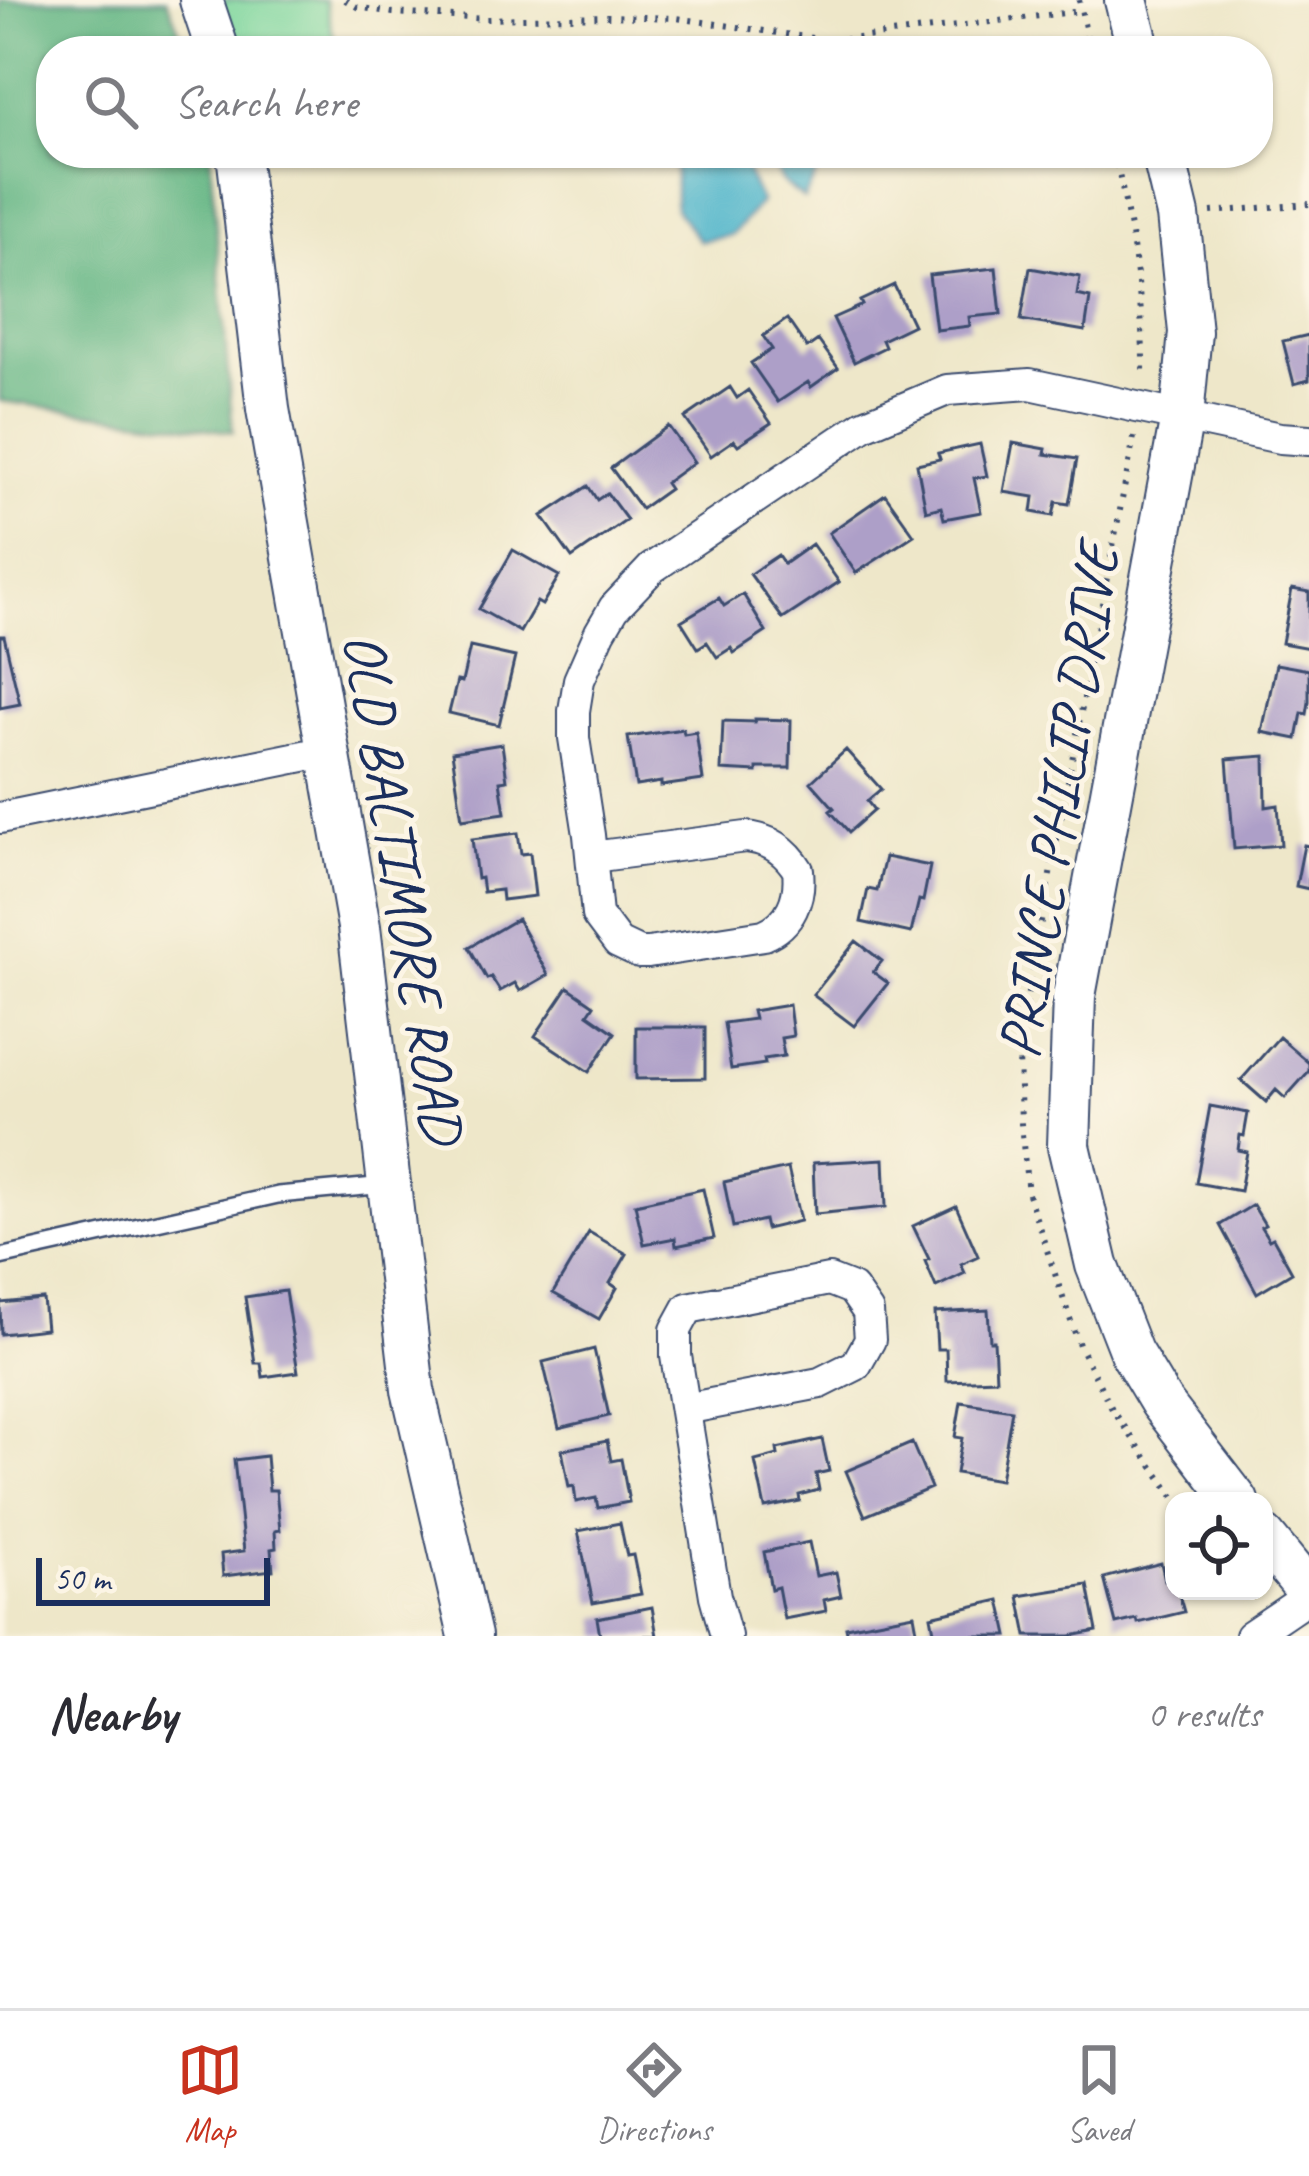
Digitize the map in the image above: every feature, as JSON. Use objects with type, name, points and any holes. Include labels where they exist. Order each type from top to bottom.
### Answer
[{"type":"street","points":[[201,0],[213,36]]},
{"type":"street","points":[[1126,0],[1134,36]]},
{"type":"street","name":"OLD BALTIMORE ROAD","points":[[240,168],[268,409],[359,927],[413,1390],[470,1636]]},
{"type":"street","name":"PRINCE PHILIP DRIVE","points":[[1167,168],[1178,215],[1190,332],[1182,417],[1074,996],[1069,1146],[1097,1265],[1131,1352],[1161,1402],[1230,1492]]},
{"type":"street","points":[[592,856],[758,838],[791,859],[798,870],[797,897],[783,922],[764,935],[639,953],[618,943],[597,915],[574,738],[579,680],[614,608],[632,587],[666,557],[864,425],[947,390],[1030,384],[1280,438],[1309,440]]},
{"type":"street","points":[[0,818],[328,751]]},
{"type":"street","points":[[685,1409],[820,1383],[856,1365],[870,1340],[868,1312],[852,1289],[829,1280],[688,1308],[676,1330],[676,1356],[715,1596],[726,1636]]},
{"type":"street","points":[[1250,1636],[1309,1594],[1273,1548]]},
{"type":"lane","points":[[0,1257],[278,1195],[389,1185]]},
{"type":"path","points":[[345,0],[357,7],[393,13],[486,19],[676,18],[799,36]]},
{"type":"path","points":[[1079,0],[1087,36]]},
{"type":"path","points":[[874,36],[1082,11]]},
{"type":"path","points":[[1178,215],[1309,204]]},
{"type":"green space","points":[[0,0],[167,0],[181,36],[36,36],[36,168],[211,168],[233,432],[0,401]]},
{"type":"green space","points":[[201,0],[325,0],[333,36],[213,36]]},
{"type":"water","points":[[675,168],[745,168],[761,202],[732,235],[700,241],[675,209]]},
{"type":"water","points":[[775,168],[820,168],[804,199],[782,182]]},
{"type":"building","points":[[996,268],[1001,314],[969,317],[970,326],[936,330],[929,275]]},
{"type":"building","points":[[1030,268],[1080,277],[1077,295],[1090,298],[1085,331],[1021,320]]},
{"type":"building","points":[[894,285],[913,325],[882,340],[885,347],[854,362],[833,318]]},
{"type":"building","points":[[787,319],[807,348],[818,340],[838,368],[778,402],[751,363],[772,349],[763,336]]},
{"type":"building","points":[[1309,335],[1309,380],[1294,384],[1283,341]]},
{"type":"building","points":[[730,387],[737,398],[748,390],[771,423],[711,456],[685,418]]},
{"type":"building","points":[[668,426],[694,462],[665,483],[669,489],[641,509],[611,468]]},
{"type":"building","points":[[1013,443],[1077,459],[1069,504],[1056,502],[1053,516],[1032,512],[1034,497],[1004,492]]},
{"type":"building","points":[[980,444],[987,476],[974,478],[981,512],[944,519],[941,507],[926,511],[917,464],[940,459],[938,453]]},
{"type":"building","points":[[588,486],[597,500],[607,493],[627,520],[572,558],[542,516]]},
{"type":"building","points":[[885,494],[914,535],[856,573],[829,533]]},
{"type":"building","points":[[812,544],[839,582],[783,619],[750,574],[778,555],[784,564]]},
{"type":"building","points":[[513,550],[559,576],[520,632],[479,609]]},
{"type":"building","points":[[1292,589],[1309,592],[1309,648],[1282,643]]},
{"type":"building","points":[[743,594],[766,632],[734,653],[731,648],[717,657],[707,642],[698,648],[681,621],[719,598],[724,606]]},
{"type":"building","points":[[0,636],[4,636],[20,704],[0,708]]},
{"type":"building","points":[[470,647],[515,657],[499,725],[449,713]]},
{"type":"building","points":[[1276,664],[1309,670],[1307,714],[1302,713],[1297,739],[1262,732]]},
{"type":"building","points":[[791,720],[790,768],[721,770],[723,721]]},
{"type":"building","points":[[683,729],[684,734],[696,732],[703,780],[636,786],[628,737]]},
{"type":"building","points":[[502,744],[507,780],[500,781],[505,813],[462,819],[452,752]]},
{"type":"building","points":[[846,750],[881,789],[867,801],[874,810],[849,832],[811,782]]},
{"type":"building","points":[[1265,756],[1266,807],[1278,805],[1281,845],[1234,849],[1227,759]]},
{"type":"building","points":[[518,833],[521,854],[530,853],[535,896],[502,900],[501,890],[483,892],[472,839]]},
{"type":"building","points":[[1304,845],[1309,846],[1309,889],[1296,886]]},
{"type":"building","points":[[885,857],[930,866],[911,933],[861,922],[868,889],[877,891]]},
{"type":"building","points":[[517,919],[548,975],[520,991],[515,983],[500,991],[491,977],[487,979],[469,947]]},
{"type":"building","points":[[856,941],[882,961],[873,972],[888,983],[854,1026],[813,995]]},
{"type":"building","points":[[568,987],[594,1005],[588,1014],[615,1033],[589,1072],[535,1036]]},
{"type":"building","points":[[789,1005],[793,1036],[781,1038],[784,1056],[731,1069],[724,1023],[754,1019],[752,1011]]},
{"type":"building","points":[[636,1027],[705,1027],[705,1078],[636,1079]]},
{"type":"building","points":[[1279,1037],[1309,1063],[1309,1071],[1285,1098],[1276,1090],[1266,1102],[1241,1080]]},
{"type":"building","points":[[1210,1106],[1248,1113],[1238,1150],[1247,1152],[1240,1191],[1196,1183]]},
{"type":"building","points":[[884,1159],[886,1207],[815,1214],[813,1163]]},
{"type":"building","points":[[788,1168],[800,1221],[766,1229],[764,1220],[733,1227],[724,1182]]},
{"type":"building","points":[[703,1189],[714,1238],[676,1246],[675,1238],[644,1244],[635,1204]]},
{"type":"building","points":[[1253,1205],[1265,1225],[1261,1227],[1269,1240],[1273,1238],[1292,1272],[1257,1293],[1220,1225]]},
{"type":"building","points":[[956,1206],[978,1256],[961,1264],[965,1273],[936,1287],[913,1226]]},
{"type":"building","points":[[589,1232],[627,1254],[610,1283],[617,1288],[599,1319],[553,1293]]},
{"type":"building","points":[[285,1291],[298,1372],[263,1377],[261,1363],[255,1363],[245,1297]]},
{"type":"building","points":[[43,1299],[46,1329],[1,1334],[0,1303]]},
{"type":"building","points":[[988,1310],[996,1379],[947,1381],[946,1349],[937,1349],[935,1313]]},
{"type":"building","points":[[594,1349],[609,1416],[559,1428],[543,1362]]},
{"type":"building","points":[[961,1402],[1012,1410],[1000,1480],[956,1473]]},
{"type":"building","points":[[822,1439],[829,1471],[816,1474],[819,1490],[799,1495],[800,1501],[765,1508],[755,1461],[778,1455],[777,1449]]},
{"type":"building","points":[[607,1441],[611,1461],[621,1459],[629,1502],[598,1508],[596,1498],[576,1502],[562,1450]]},
{"type":"building","points":[[912,1443],[931,1488],[865,1516],[846,1471]]},
{"type":"building","points":[[266,1456],[280,1530],[275,1531],[276,1548],[271,1549],[273,1570],[223,1576],[221,1554],[244,1551],[234,1460]]},
{"type":"building","points":[[620,1523],[641,1594],[593,1603],[578,1531]]},
{"type":"building","points":[[809,1542],[816,1576],[836,1572],[841,1596],[824,1600],[826,1611],[784,1619],[778,1587],[771,1589],[764,1552]]},
{"type":"building","points":[[1161,1563],[1165,1600],[1181,1600],[1184,1612],[1116,1624],[1104,1578]]},
{"type":"building","points":[[1088,1585],[1097,1631],[1027,1636],[1019,1596]]},
{"type":"building","points":[[1000,1600],[1008,1636],[935,1636],[931,1616]]},
{"type":"building","points":[[652,1607],[657,1636],[600,1636],[597,1618]]},
{"type":"building","points":[[914,1614],[918,1636],[848,1636],[846,1627]]}]
